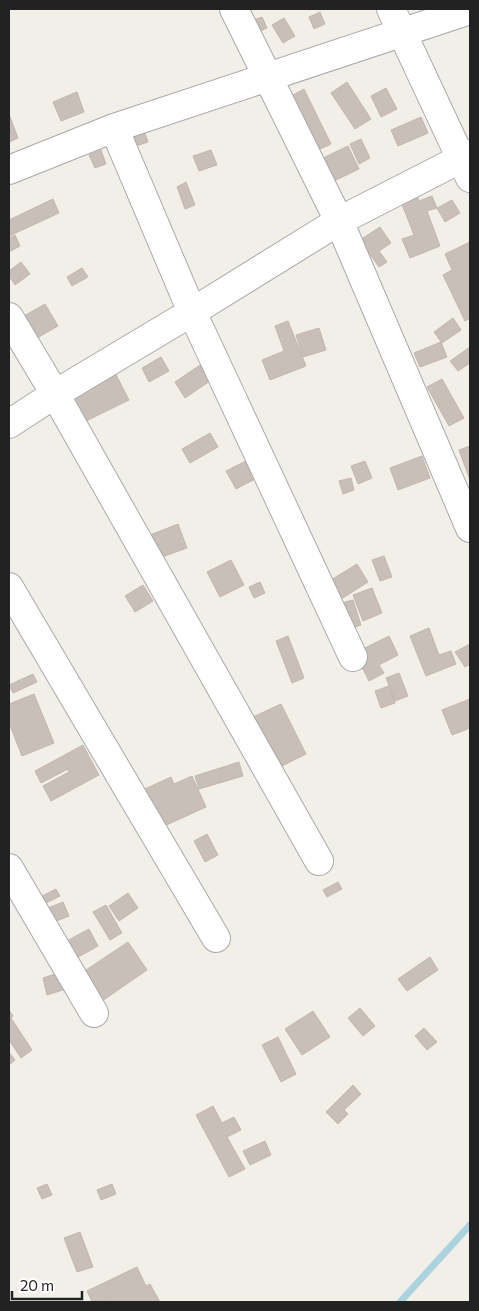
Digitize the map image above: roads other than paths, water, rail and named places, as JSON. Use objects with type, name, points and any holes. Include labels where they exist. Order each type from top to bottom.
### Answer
[{"type":"street","points":[[234,9],[339,221],[470,528]]},
{"type":"street","points":[[9,424],[339,221],[467,164],[391,9]]},
{"type":"street","points":[[9,170],[114,128],[470,10]]},
{"type":"street","points":[[114,128],[192,312],[353,657]]},
{"type":"street","points":[[9,316],[319,861]]},
{"type":"street","points":[[9,587],[216,938]]},
{"type":"street","points":[[9,868],[94,1013]]},
{"type":"waterway","points":[[400,1302],[470,1225]]}]
